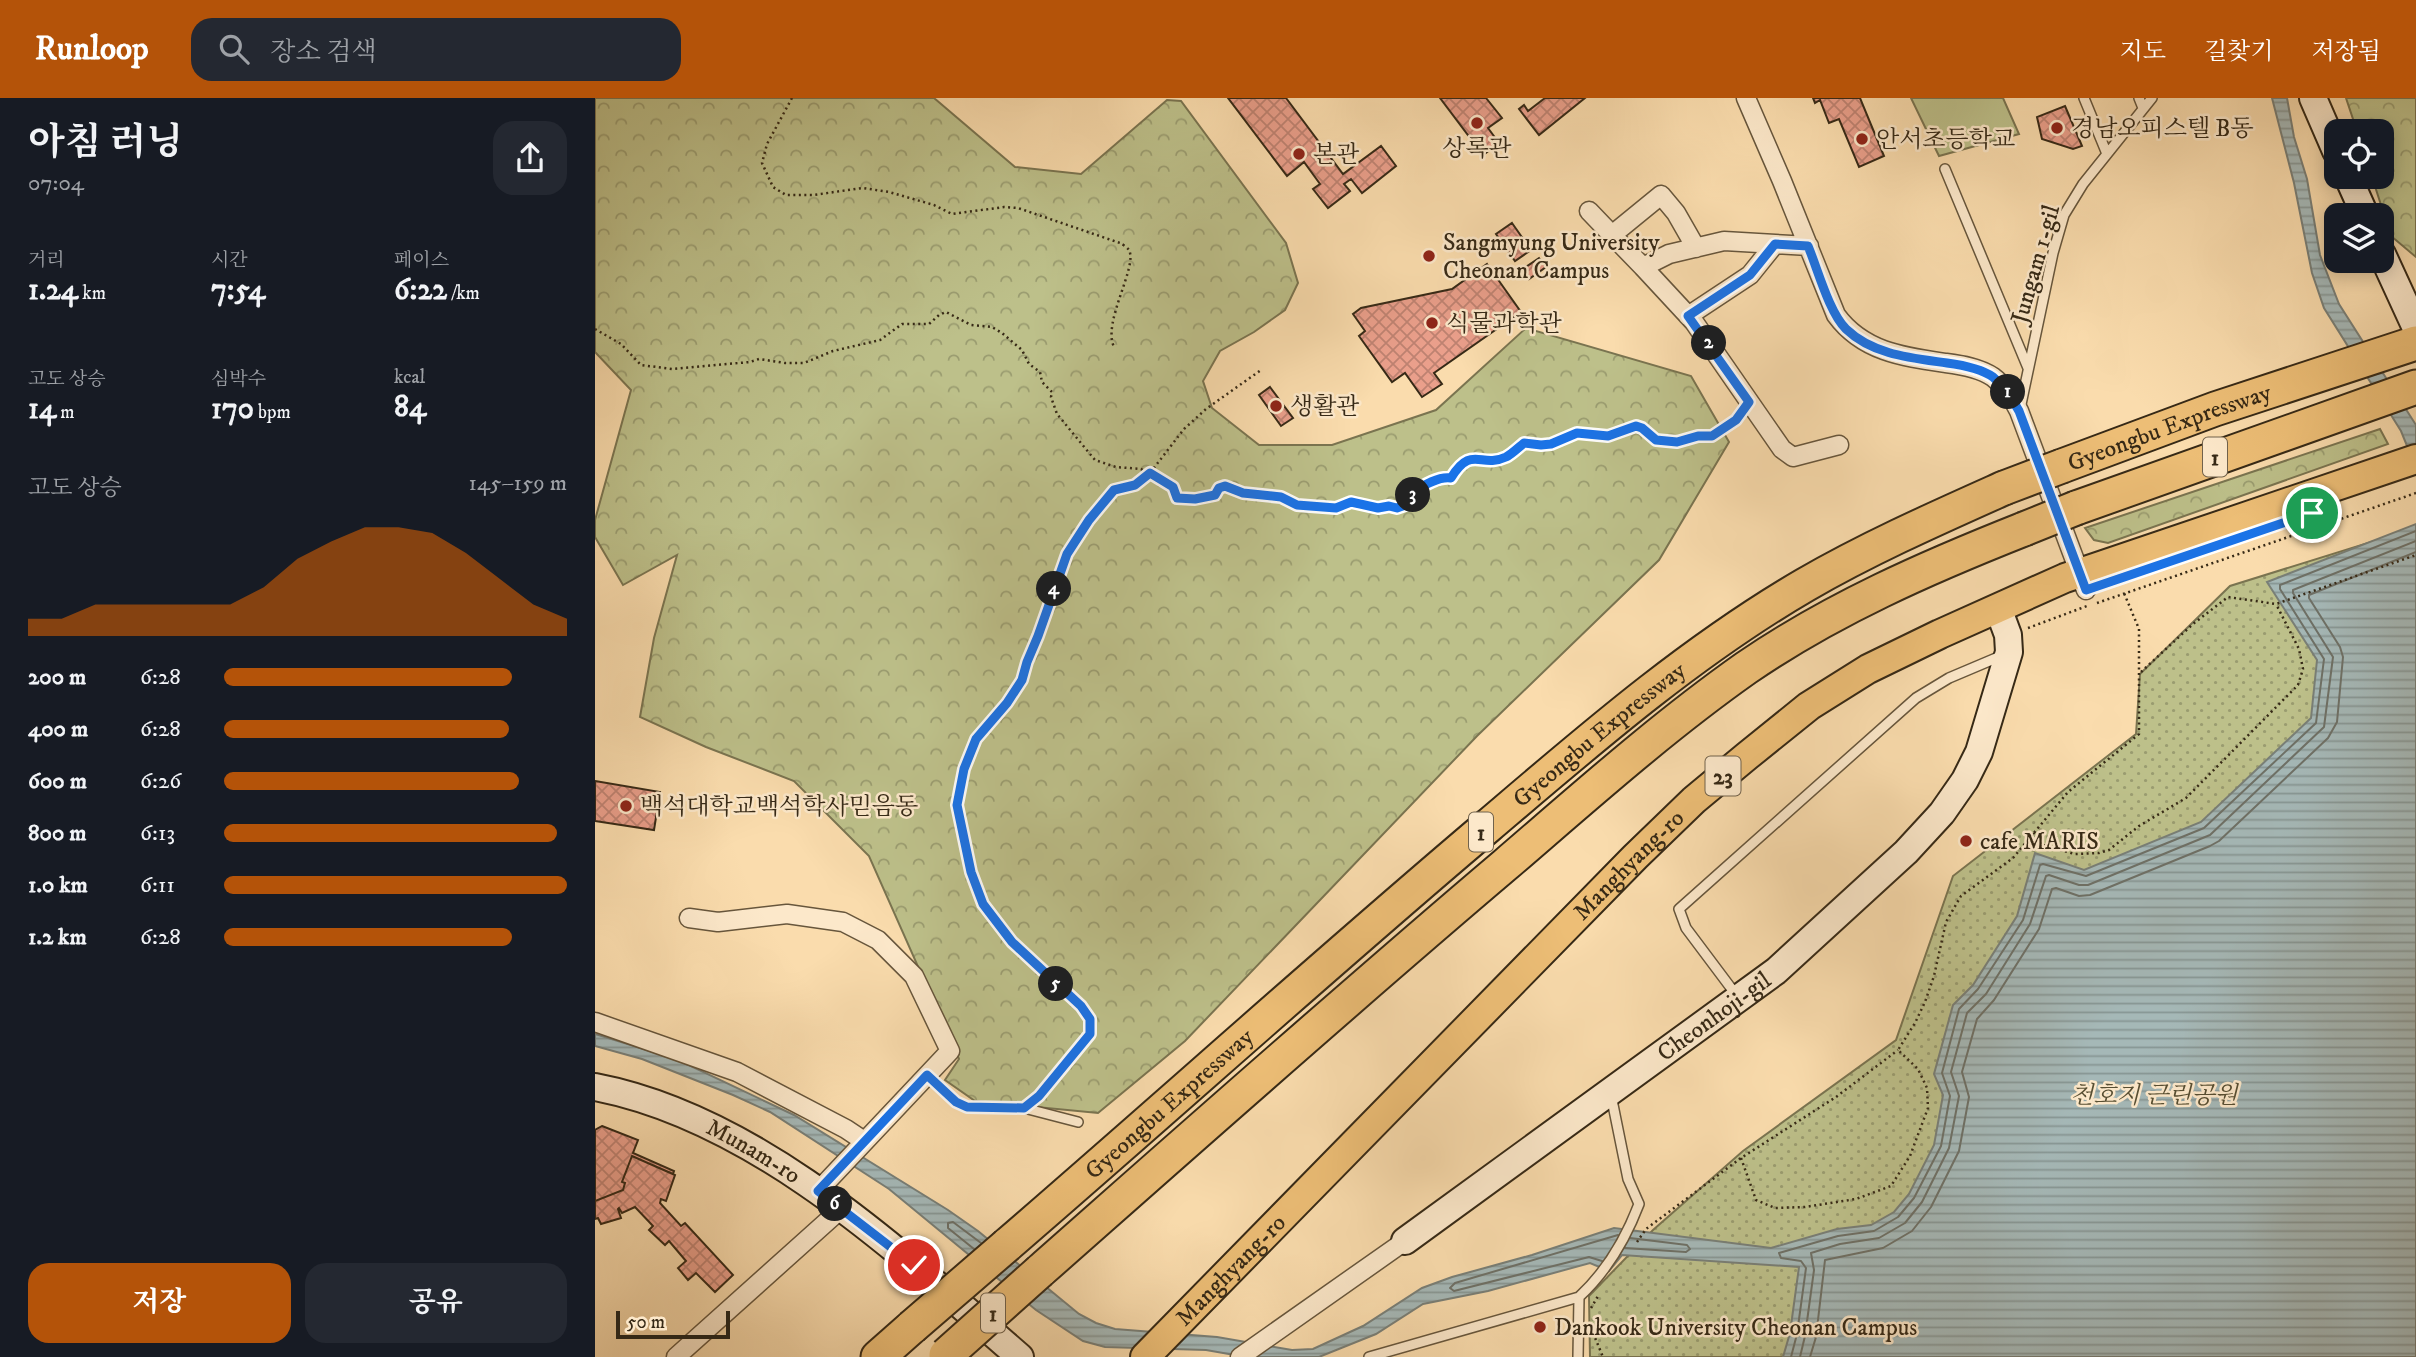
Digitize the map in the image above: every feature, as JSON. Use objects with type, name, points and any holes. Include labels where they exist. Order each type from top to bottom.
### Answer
[{"type":"highway","name":"Gyeongbu Expressway","points":[[878,1357],[1430,875],[1601,731],[1706,649],[1816,579],[1900,534],[2004,488],[2215,409],[2416,343]]},
{"type":"highway","name":"Gyeongbu Expressway","points":[[944,1356],[1459,904],[1634,755],[1747,668],[1838,613],[1924,569],[2076,508],[2416,387]]},
{"type":"main road","name":"Manghyang-ro","points":[[1152,1356],[1197,1317],[1650,865],[1743,777],[1813,723],[1874,683],[1921,659],[2005,630],[2083,582],[2412,478]]},
{"type":"street","points":[[1746,98],[1836,315],[1846,329],[1865,343],[1885,352],[1967,366],[1991,376],[2007,390],[2019,411],[2083,582]]},
{"type":"street","points":[[2313,98],[2324,123]]},
{"type":"street","points":[[1612,235],[1661,195],[1677,213],[1696,248]]},
{"type":"street","points":[[1589,211],[1688,316],[1782,449],[1793,457],[1839,445]]},
{"type":"street","points":[[1643,267],[1669,254],[1724,242],[1808,246]]},
{"type":"street","points":[[1688,316],[1750,275],[1775,244]]},
{"type":"street","points":[[2391,273],[2416,328]]},
{"type":"street","name":"Cheonhoji-gil","points":[[1240,1357],[1405,1241],[1776,971],[1906,852],[1942,813],[1965,780],[1979,752],[2005,630]]},
{"type":"street","points":[[689,918],[718,922],[787,914],[843,922],[877,940],[914,976],[950,1051],[825,1183]]},
{"type":"street","points":[[595,1022],[737,1072],[846,1129],[860,1145]]},
{"type":"street","name":"Munam-ro","points":[[595,1087],[665,1108],[727,1134],[798,1175],[825,1183],[841,1209],[914,1265],[1021,1354]]},
{"type":"street","points":[[676,1357],[841,1209]]},
{"type":"lane","points":[[2084,98],[2107,153]]},
{"type":"lane","points":[[2139,98],[2143,108]]},
{"type":"lane","name":"Jungam 1-gil","points":[[2019,411],[2053,253],[2064,215],[2083,184],[2152,98]]},
{"type":"lane","points":[[1945,169],[2028,370]]},
{"type":"lane","points":[[1738,998],[1686,928],[1679,909],[1916,698],[1949,678],[2005,630]]},
{"type":"lane","points":[[927,1075],[956,1102],[967,1107],[1024,1108],[1078,1122]]},
{"type":"lane","points":[[1369,1357],[1579,1297],[1597,1286],[1629,1230],[1639,1203],[1628,1179],[1611,1090]]},
{"type":"lane","points":[[1578,1357],[1579,1297]]},
{"type":"path","points":[[792,98],[767,144],[762,163],[773,187],[786,195],[813,195],[863,188],[923,202],[952,214],[1004,207],[1018,208],[1127,247],[1130,254],[1128,267],[1111,332],[1114,346]]},
{"type":"path","points":[[595,329],[621,344],[641,365],[672,369],[759,359],[804,363],[833,351],[880,340],[902,324],[929,324],[939,314],[946,312],[971,325],[992,327],[1022,350],[1029,364],[1040,372],[1042,382],[1052,392],[1057,415],[1095,460],[1116,467],[1141,469],[1173,487],[1177,498],[1183,499],[1215,495],[1219,488],[1225,486],[1243,493],[1281,497],[1297,505],[1336,508],[1351,502],[1378,508],[1403,508],[1411,503],[1413,492],[1443,477],[1451,478],[1460,463],[1472,459],[1492,460],[1507,457],[1524,443],[1551,444],[1577,433],[1608,436],[1636,426],[1656,440],[1677,442],[1698,436],[1712,436],[1736,420],[1749,402]]},
{"type":"path","points":[[1024,1108],[1039,1096],[1090,1034],[1090,1019],[1081,1006],[1012,942],[983,904],[971,872],[957,805],[964,769],[976,739],[1007,703],[1022,680],[1067,554],[1089,520],[1114,490],[1135,485],[1150,473],[1184,429],[1217,401],[1261,370]]},
{"type":"path","points":[[2005,630],[2124,593],[2412,478]]},
{"type":"path","points":[[2140,673],[2193,624],[2228,597],[2276,604],[2416,555]]},
{"type":"path","points":[[1646,1229],[1741,1157],[1836,1097],[1898,1050],[1925,1002],[1934,976],[1946,922],[1961,896],[2013,858],[2068,792],[2139,734],[2139,629],[2124,593]]},
{"type":"path","points":[[2033,833],[2043,845],[2075,854],[2099,853],[2109,850],[2140,826],[2186,798],[2298,685],[2303,669],[2299,649],[2276,604]]},
{"type":"path","points":[[1741,1157],[1756,1200],[1775,1208],[1805,1207],[1856,1199],[1891,1186],[1910,1156],[1928,1108],[1927,1088],[1918,1069],[1898,1050]]},
{"type":"path","points":[[1588,1314],[1597,1286]]},
{"type":"path","points":[[1591,1325],[1603,1357]]},
{"type":"green space","points":[[595,98],[934,98],[1015,167],[1081,174],[1167,100],[1181,101],[1286,243],[1298,283],[1285,310],[1220,351],[1203,381],[1212,408],[1259,445],[1332,445],[1436,410],[1526,328],[1691,376],[1729,442],[1659,560],[1477,736],[1185,1041],[1098,1113],[975,1101],[945,1080],[959,1059],[869,856],[794,781],[706,747],[640,717],[654,638],[677,555],[623,585],[595,537],[595,520],[631,390],[595,352]]},
{"type":"green space","points":[[1911,98],[2003,98],[2019,134],[1939,156]]},
{"type":"green space","points":[[2346,98],[2416,98],[2416,257],[2394,239],[2394,203],[2380,203],[2376,189],[2394,189],[2394,119],[2353,119]]},
{"type":"green space","points":[[2380,429],[2388,444],[2108,543],[2094,540],[2085,528]]},
{"type":"green space","name":"천호지 근린공원","points":[[2416,528],[2416,1357],[1590,1357],[1589,1296],[1653,1230],[1743,1151],[1896,1040],[1953,876],[2136,734],[2140,674],[2230,586]]},
{"type":"water","points":[[2272,98],[2287,98],[2294,137],[2307,179],[2324,273],[2327,273],[2339,304],[2416,425],[2416,468],[2401,431],[2324,308],[2312,273],[2294,183]]},
{"type":"water","name":"천호지 근린공원","points":[[2416,524],[2416,1357],[1783,1357],[1790,1333],[1799,1267],[1622,1255],[1609,1271],[1590,1263],[1488,1291],[1423,1304],[1376,1334],[1319,1357],[1246,1357],[1206,1350],[1105,1347],[1083,1341],[1036,1310],[889,1189],[770,1112],[642,1059],[595,1046],[595,1034],[676,1059],[794,1115],[948,1210],[978,1231],[1079,1314],[1115,1329],[1217,1337],[1292,1350],[1313,1349],[1363,1326],[1422,1288],[1614,1228],[1771,1248],[1837,1229],[1871,1225],[1894,1212],[1909,1194],[1934,1145],[1943,1095],[1934,1074],[1953,1005],[1973,985],[2017,916],[2035,853],[2084,870],[2201,822],[2311,718],[2317,660],[2267,582]]},
{"type":"building","name":"본관","points":[[1228,98],[1286,98],[1343,174],[1381,146],[1396,166],[1362,193],[1351,179],[1344,184],[1350,191],[1328,208],[1313,189],[1320,184],[1304,162],[1287,176]]},
{"type":"building","name":"상록관","points":[[1440,98],[1486,98],[1502,118],[1488,128],[1499,143],[1483,155]]},
{"type":"building","points":[[1545,98],[1585,98],[1539,135],[1519,109],[1524,105],[1528,111]]},
{"type":"building","name":"안서초등학교","points":[[1813,98],[1860,98],[1884,156],[1859,167],[1839,119],[1829,123],[1820,100],[1815,103]]},
{"type":"building","name":"경남오피스텔 B동","points":[[2065,106],[2082,146],[2073,149],[2042,139],[2037,117]]},
{"type":"building","points":[[1512,223],[1531,250],[1515,261],[1496,234]]},
{"type":"building","points":[[1539,258],[1546,267],[1529,279],[1523,269]]},
{"type":"building","name":"식물과학관","points":[[1487,264],[1521,312],[1434,373],[1442,384],[1422,397],[1405,373],[1392,382],[1359,336],[1365,331],[1353,314],[1361,308],[1452,289]]},
{"type":"building","name":"생활관","points":[[1270,387],[1293,418],[1281,426],[1259,395]]},
{"type":"building","name":"백석대학교백석학사믿음동","points":[[595,781],[660,792],[654,830],[595,821]]},
{"type":"building","points":[[602,1126],[638,1140],[633,1153],[674,1171],[673,1174],[632,1156],[622,1182],[625,1183],[623,1190],[595,1201],[595,1130]]},
{"type":"building","points":[[632,1156],[675,1175],[666,1201],[661,1199],[660,1203],[681,1226],[685,1223],[733,1275],[715,1292],[696,1273],[688,1280],[678,1268],[686,1261],[669,1241],[665,1245],[649,1230],[653,1226],[635,1207],[622,1213],[619,1208],[621,1218],[601,1224],[598,1218],[595,1219],[595,1201],[623,1190],[625,1183],[622,1182]]},
{"type":"place","name":"상록관","points":[[1477,123]]},
{"type":"place","name":"경남오피스텔 B동","points":[[2057,128]]},
{"type":"place","name":"안서초등학교","points":[[1862,139]]},
{"type":"place","name":"본관","points":[[1299,154]]},
{"type":"place","name":"Sangmyung University Cheonan Campus","points":[[1429,256]]},
{"type":"place","name":"식물과학관","points":[[1432,323]]},
{"type":"place","name":"생활관","points":[[1276,406]]},
{"type":"place","name":"백석대학교백석학사믿음동","points":[[626,806]]},
{"type":"place","name":"cafe MARIS","points":[[1966,841]]},
{"type":"place","name":"Dankook University Cheonan Campus","points":[[1540,1327]]},
{"type":"route","points":[[914,1265],[818,1191],[927,1075],[956,1102],[967,1107],[1024,1108],[1039,1096],[1090,1034],[1090,1019],[1081,1006],[1012,942],[983,904],[971,872],[957,805],[964,769],[976,739],[1007,703],[1022,680],[1067,554],[1089,520],[1114,490],[1135,485],[1150,473],[1173,487],[1177,498],[1183,499],[1215,495],[1219,488],[1225,486],[1243,493],[1281,497],[1297,505],[1336,508],[1351,502],[1378,508],[1403,508],[1411,503],[1413,492],[1443,477],[1451,478],[1460,463],[1472,459],[1492,460],[1507,457],[1524,443],[1551,444],[1577,433],[1608,436],[1636,426],[1656,440],[1677,442],[1698,436],[1712,436],[1736,420],[1749,402],[1688,316],[1750,275],[1775,244],[1808,246],[1836,315],[1846,329],[1865,343],[1885,352],[1967,366],[1991,376],[2007,390],[2019,411],[2086,590],[2312,513]]}]
